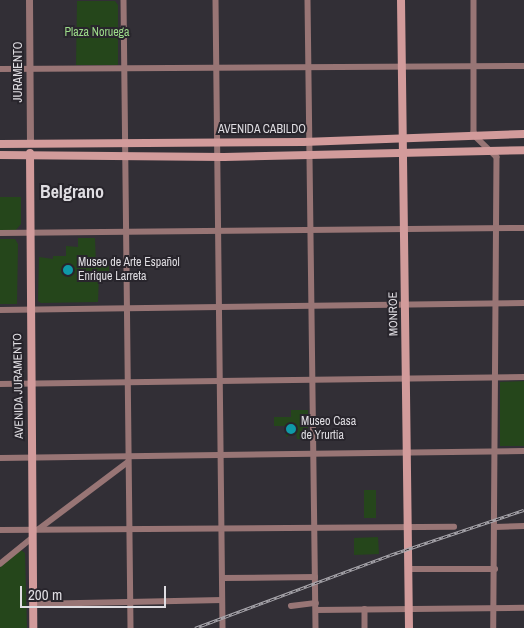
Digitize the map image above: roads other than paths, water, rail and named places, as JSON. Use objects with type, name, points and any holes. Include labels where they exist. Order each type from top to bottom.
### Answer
[{"type":"main road","name":"MONROE","points":[[401,0],[408,628]]},
{"type":"main road","name":"AVENIDA CABILDO","points":[[0,144],[479,139],[524,134]]},
{"type":"main road","name":"AVENIDA JURAMENTO","points":[[30,145],[30,385],[35,529],[32,538],[33,628]]},
{"type":"main road","name":"AVENIDA CABILDO","points":[[0,154],[309,156],[524,150]]},
{"type":"street","name":"JURAMENTO","points":[[29,0],[30,145]]},
{"type":"street","points":[[124,0],[126,383],[130,628]]},
{"type":"street","points":[[216,0],[223,628]]},
{"type":"street","points":[[308,0],[316,628]]},
{"type":"street","points":[[474,0],[474,67],[479,139],[497,157],[494,628]]},
{"type":"street","points":[[0,69],[524,66]]},
{"type":"street","points":[[0,233],[524,228]]},
{"type":"street","points":[[0,310],[524,303]]},
{"type":"street","points":[[0,384],[524,377]]},
{"type":"street","points":[[0,458],[128,459],[313,453],[524,451]]},
{"type":"street","points":[[35,529],[128,459]]},
{"type":"street","points":[[0,530],[454,526]]},
{"type":"street","points":[[495,527],[524,526]]},
{"type":"street","points":[[0,564],[32,538]]},
{"type":"street","points":[[408,570],[495,569]]},
{"type":"street","points":[[222,578],[315,578]]},
{"type":"street","points":[[33,604],[222,600]]},
{"type":"street","points":[[291,606],[365,610],[524,608]]},
{"type":"street","points":[[365,610],[365,628]]},
{"type":"railway","points":[[195,628],[390,555],[524,510]]},
{"type":"place","name":"Museo de Arte Español Enrique Larreta","points":[[68,270]]},
{"type":"place","name":"Museo Casa de Yrurtia","points":[[291,429]]},
{"type":"district","name":"Belgrano","points":[[72,192]]},
{"type":"park label","name":"Plaza Noruega","points":[[97,33]]}]
